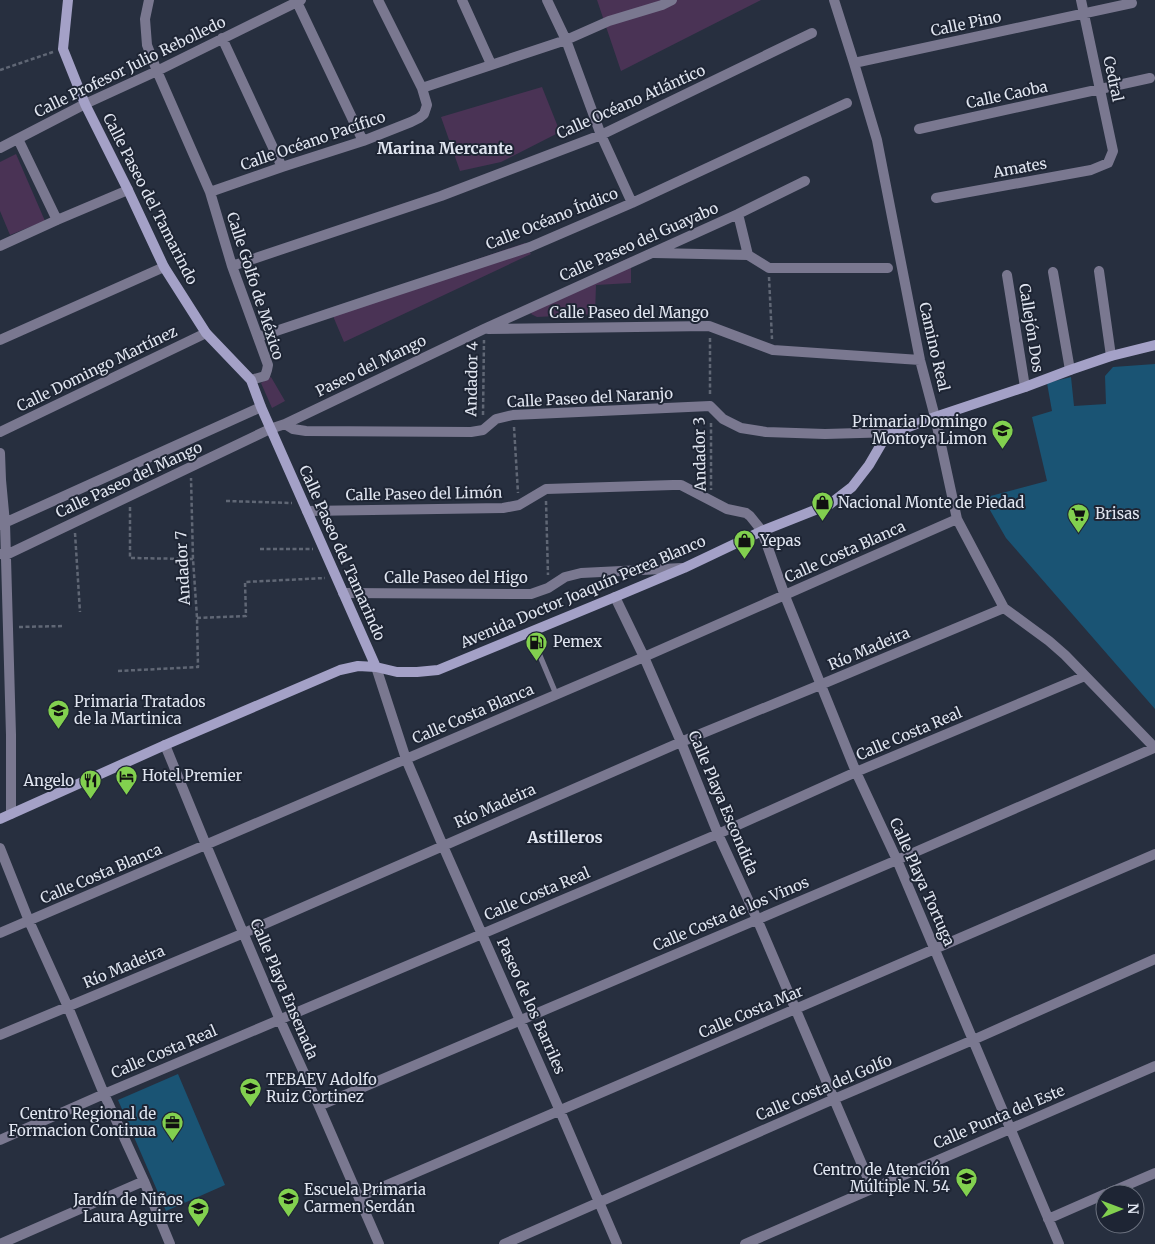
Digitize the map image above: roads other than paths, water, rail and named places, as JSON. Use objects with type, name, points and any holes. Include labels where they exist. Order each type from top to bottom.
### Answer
[{"type":"main road","name":"Calle Paseo del Tamarindo","points":[[68,0],[63,48],[85,104],[164,267],[206,333],[252,380],[270,429],[376,667]]},
{"type":"main road","name":"Avenida Doctor Joaquín Perea Blanco","points":[[0,819],[165,745],[340,670],[358,666],[376,667],[397,672],[438,670],[684,568],[762,531],[830,504],[852,487],[888,435],[1111,356],[1155,346]]},
{"type":"street","name":"Calle Golfo de México","points":[[149,0],[145,19],[147,45],[210,192],[232,266],[268,365],[265,376],[252,380]]},
{"type":"street","points":[[378,0],[422,88],[566,40],[609,21],[662,5],[672,0]]},
{"type":"street","points":[[462,0],[492,64]]},
{"type":"street","points":[[547,0],[566,40],[602,135],[632,203]]},
{"type":"street","name":"Camino Real","points":[[834,0],[877,140],[920,360],[935,417],[957,518],[1004,608],[1049,640],[1155,748]]},
{"type":"street","name":"Cedral","points":[[1081,0],[1112,151],[1108,163]]},
{"type":"street","name":"Calle Profesor Julio Rebolledo","points":[[0,148],[85,104],[157,71],[298,1]]},
{"type":"street","points":[[298,1],[363,141]]},
{"type":"street","name":"Calle Pino","points":[[854,63],[1132,4]]},
{"type":"street","name":"Calle Océano Atlántico","points":[[232,266],[441,196],[602,135],[812,34]]},
{"type":"street","points":[[222,38],[282,167]]},
{"type":"street","name":"Calle Caoba","points":[[919,129],[1150,78]]},
{"type":"street","name":"Calle Océano Pacífico","points":[[210,192],[363,141],[420,118],[424,114],[427,105],[422,88]]},
{"type":"street","name":"Calle Océano Índico","points":[[258,337],[530,247],[632,203],[847,103]]},
{"type":"street","points":[[18,139],[57,220]]},
{"type":"street","name":"Amates","points":[[936,198],[1091,170],[1108,163]]},
{"type":"street","name":"Calle Paseo del Guayabo","points":[[484,328],[738,214],[804,181]]},
{"type":"street","points":[[2,241],[128,190]]},
{"type":"street","points":[[738,214],[748,256]]},
{"type":"street","points":[[651,253],[748,256],[769,268],[888,268]]},
{"type":"street","points":[[0,340],[164,267]]},
{"type":"street","points":[[1099,271],[1111,356]]},
{"type":"street","points":[[1053,272],[1070,370]]},
{"type":"street","name":"Callejón Dos","points":[[1007,275],[1025,387]]},
{"type":"street","name":"Calle Paseo del Mango","points":[[484,328],[710,326],[773,350],[920,360]]},
{"type":"street","name":"Paseo del Mango","points":[[270,429],[285,424],[484,328]]},
{"type":"street","name":"Calle Domingo Martínez","points":[[0,432],[206,333]]},
{"type":"street","name":"Calle Paseo del Naranjo","points":[[285,424],[293,429],[306,431],[470,432],[483,430],[496,418],[513,415],[710,406],[723,419],[741,428],[766,432],[825,434],[895,432]]},
{"type":"street","name":"Calle Paseo del Mango","points":[[2,524],[261,408]]},
{"type":"street","name":"Calle Paseo del Mango","points":[[3,555],[270,429]]},
{"type":"street","points":[[0,453],[3,555],[8,627],[11,814]]},
{"type":"street","name":"Calle Paseo del Limón","points":[[305,508],[503,508],[519,505],[546,490],[681,485],[726,509],[746,513],[762,531]]},
{"type":"street","name":"Calle Costa Blanca","points":[[0,933],[644,658],[957,518]]},
{"type":"street","name":"Calle Playa Tortuga","points":[[762,531],[785,596],[856,772],[897,860],[1059,1244]]},
{"type":"street","name":"Calle Paseo del Higo","points":[[343,593],[531,594],[548,588],[565,577],[581,573],[684,568]]},
{"type":"street","name":"Calle Playa Escondida","points":[[614,597],[644,658],[681,742],[718,834],[872,1188]]},
{"type":"street","name":"Río Madeira","points":[[0,1035],[244,933],[681,742],[1004,608]]},
{"type":"street","name":"Paseo de los Barriles","points":[[376,667],[406,759],[617,1244]]},
{"type":"street","name":"Calle Costa Real","points":[[0,1140],[104,1094],[718,834],[856,772],[1085,676]]},
{"type":"street","points":[[0,740],[11,735]]},
{"type":"street","name":"Calle Playa Ensenada","points":[[165,745],[280,1020],[379,1244]]},
{"type":"street","name":"Calle Costa de los Vinos","points":[[319,1106],[1155,748]]},
{"type":"street","points":[[0,848],[29,921],[170,1244]]},
{"type":"street","name":"Calle Costa Mar","points":[[359,1198],[1155,854]]},
{"type":"street","name":"Calle Costa del Golfo","points":[[504,1244],[1155,959]]},
{"type":"street","name":"Calle Punta del Este","points":[[751,1243],[872,1188],[1155,1066]]},
{"type":"street","points":[[1129,1184],[1155,1173]]},
{"type":"street","points":[[0,1244],[144,1181]]},
{"type":"street","points":[[1048,1219],[1095,1198]]},
{"type":"lane","points":[[530,632],[556,694]]},
{"type":"place","name":"Primaria Domingo Montoya Limon","points":[[1003,450]]},
{"type":"place","name":"Nacional Monte de Piedad","points":[[822,522]]},
{"type":"place","name":"Brisas","points":[[1079,533]]},
{"type":"place","name":"Yepas","points":[[744,560]]},
{"type":"place","name":"Pemex","points":[[537,661]]},
{"type":"place","name":"Primaria Tratados de la Martinica","points":[[58,730]]},
{"type":"place","name":"Hotel Premier","points":[[126,795]]},
{"type":"place","name":"Angelo","points":[[90,800]]},
{"type":"place","name":"TEBAEV Adolfo Ruiz Cortinez","points":[[250,1108]]},
{"type":"place","name":"Centro Regional de Formacion Continua","points":[[172,1142]]},
{"type":"place","name":"Centro de Atención Múltiple N. 54","points":[[966,1198]]},
{"type":"place","name":"Escuela Primaria Carmen Serdán","points":[[288,1218]]},
{"type":"place","name":"Jardín de Niños Laura Aguirre","points":[[199,1228]]},
{"type":"district","name":"Marina Mercante","points":[[445,148]]},
{"type":"district","name":"Astilleros","points":[[565,837]]}]
